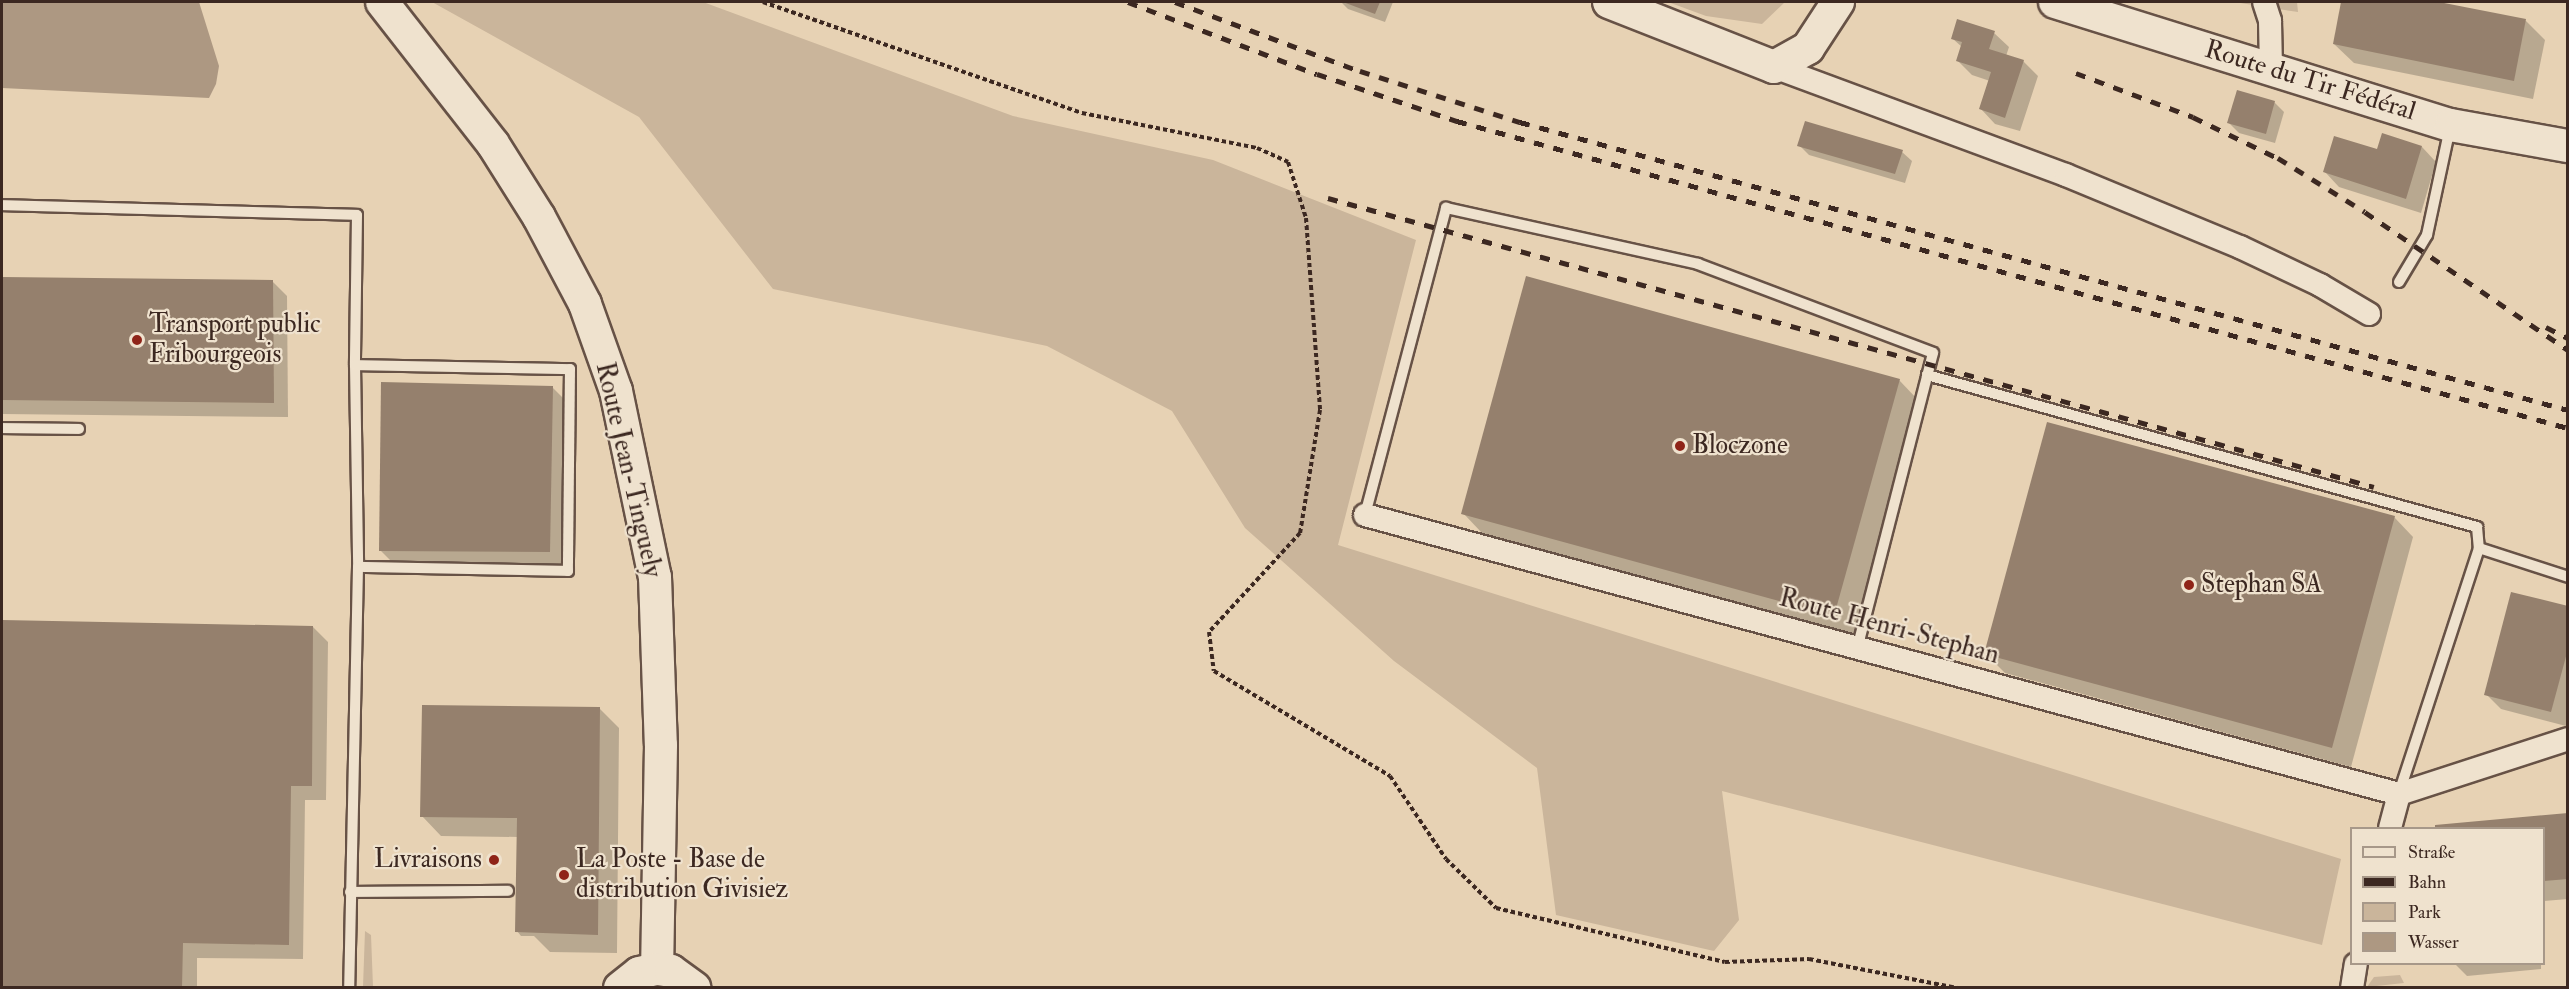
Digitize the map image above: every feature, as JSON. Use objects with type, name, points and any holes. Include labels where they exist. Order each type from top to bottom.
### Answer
[{"type":"main road","name":"Route Jean-Tinguely","points":[[382,2],[494,144],[539,217],[585,304],[616,392],[655,577],[661,745],[657,969]]},
{"type":"main road","points":[[1609,2],[1774,67],[1808,48],[1838,2]]},
{"type":"main road","name":"Route du Tir Fédéral","points":[[2055,2],[2451,125],[2568,146]]},
{"type":"main road","points":[[621,987],[639,972],[657,969],[671,971],[694,987]]},
{"type":"street","points":[[2264,2],[2270,21],[2271,69]]},
{"type":"street","points":[[1774,67],[2066,175],[2241,247],[2320,285],[2369,314]]},
{"type":"street","name":"Route Henri-Stephan","points":[[1365,514],[2399,794]]},
{"type":"street","points":[[2390,827],[2399,794],[2568,739]]},
{"type":"street","points":[[2352,987],[2356,965]]},
{"type":"lane","points":[[2399,282],[2427,235],[2451,125]]},
{"type":"lane","points":[[2,204],[357,215],[355,365],[358,567],[349,987]]},
{"type":"lane","points":[[1365,514],[1446,208],[1698,264],[1933,353],[1857,648]]},
{"type":"lane","points":[[355,365],[570,369],[568,571],[358,567]]},
{"type":"lane","points":[[1927,375],[2477,527],[2480,548],[2399,794]]},
{"type":"lane","points":[[2,428],[79,429]]},
{"type":"lane","points":[[2480,548],[2568,576]]},
{"type":"lane","points":[[350,892],[508,891]]},
{"type":"path","points":[[763,2],[1082,113],[1257,148],[1288,162],[1306,218],[1320,410],[1300,533],[1209,632],[1214,671],[1390,776],[1446,859],[1496,908],[1725,962],[1809,959],[1957,987]]},
{"type":"green space","points":[[432,2],[703,2],[1013,116],[1213,160],[1416,240],[1338,545],[2341,859],[2322,945],[1722,791],[1739,920],[1714,951],[1556,915],[1537,768],[1394,661],[1245,528],[1172,411],[1047,346],[773,289],[639,117]]},
{"type":"green space","points":[[1668,2],[1785,2],[1762,24],[1706,16]]},
{"type":"green space","points":[[2234,2],[2297,2],[2298,12]]},
{"type":"green space","points":[[365,931],[371,935],[373,987],[363,987]]},
{"type":"green space","points":[[2400,975],[2404,983],[2367,987],[2374,977]]},
{"type":"water","points":[[2,2],[199,2],[219,66],[216,84],[209,98],[2,88]]},
{"type":"building","points":[[1343,2],[1380,2],[1375,14]]},
{"type":"building","points":[[2341,2],[2439,2],[2526,19],[2514,81],[2333,44]]},
{"type":"building","points":[[1957,19],[1995,31],[1989,49],[2024,60],[2005,118],[1979,109],[1991,72],[1956,61],[1962,42],[1951,39]]},
{"type":"building","points":[[2237,90],[2275,101],[2266,134],[2227,123]]},
{"type":"building","points":[[1805,121],[1903,150],[1895,174],[1797,146]]},
{"type":"building","points":[[2382,133],[2422,146],[2406,199],[2323,172],[2334,136],[2377,149]]},
{"type":"building","name":"Bloczone","points":[[1526,276],[1900,379],[1834,616],[1461,514]]},
{"type":"building","name":"Transport public Fribourgeois","points":[[2,277],[273,280],[274,403],[2,400]]},
{"type":"building","points":[[381,382],[553,386],[550,552],[379,551]]},
{"type":"building","name":"Stephan SA","points":[[2047,422],[2395,516],[2332,748],[1984,654]]},
{"type":"building","points":[[2511,592],[2568,606],[2568,649],[2551,712],[2484,695]]},
{"type":"building","points":[[2,620],[313,626],[312,786],[291,786],[289,945],[183,943],[182,988],[2,986]]},
{"type":"building","name":"La Poste - Base de distribution Givisiez","points":[[422,705],[600,707],[598,935],[515,932],[517,818],[420,817]]},
{"type":"building","points":[[2568,813],[2568,879],[2545,881],[2545,827],[2435,827],[2435,825]]},
{"type":"railway","points":[[1128,2],[1317,74],[1457,121],[2568,428]]},
{"type":"railway","points":[[1175,2],[1360,71],[1520,122],[2568,410]]},
{"type":"railway","points":[[2076,73],[2193,117],[2278,158],[2365,212],[2568,350]]},
{"type":"railway","points":[[1328,198],[2374,487]]},
{"type":"railway","points":[[2546,327],[2568,338]]},
{"type":"place","name":"Transport public Fribourgeois","points":[[137,340]]},
{"type":"place","name":"Bloczone","points":[[1680,446]]},
{"type":"place","name":"Stephan SA","points":[[2189,585]]},
{"type":"place","name":"Livraisons","points":[[494,860]]},
{"type":"place","name":"La Poste - Base de distribution Givisiez","points":[[564,875]]}]
